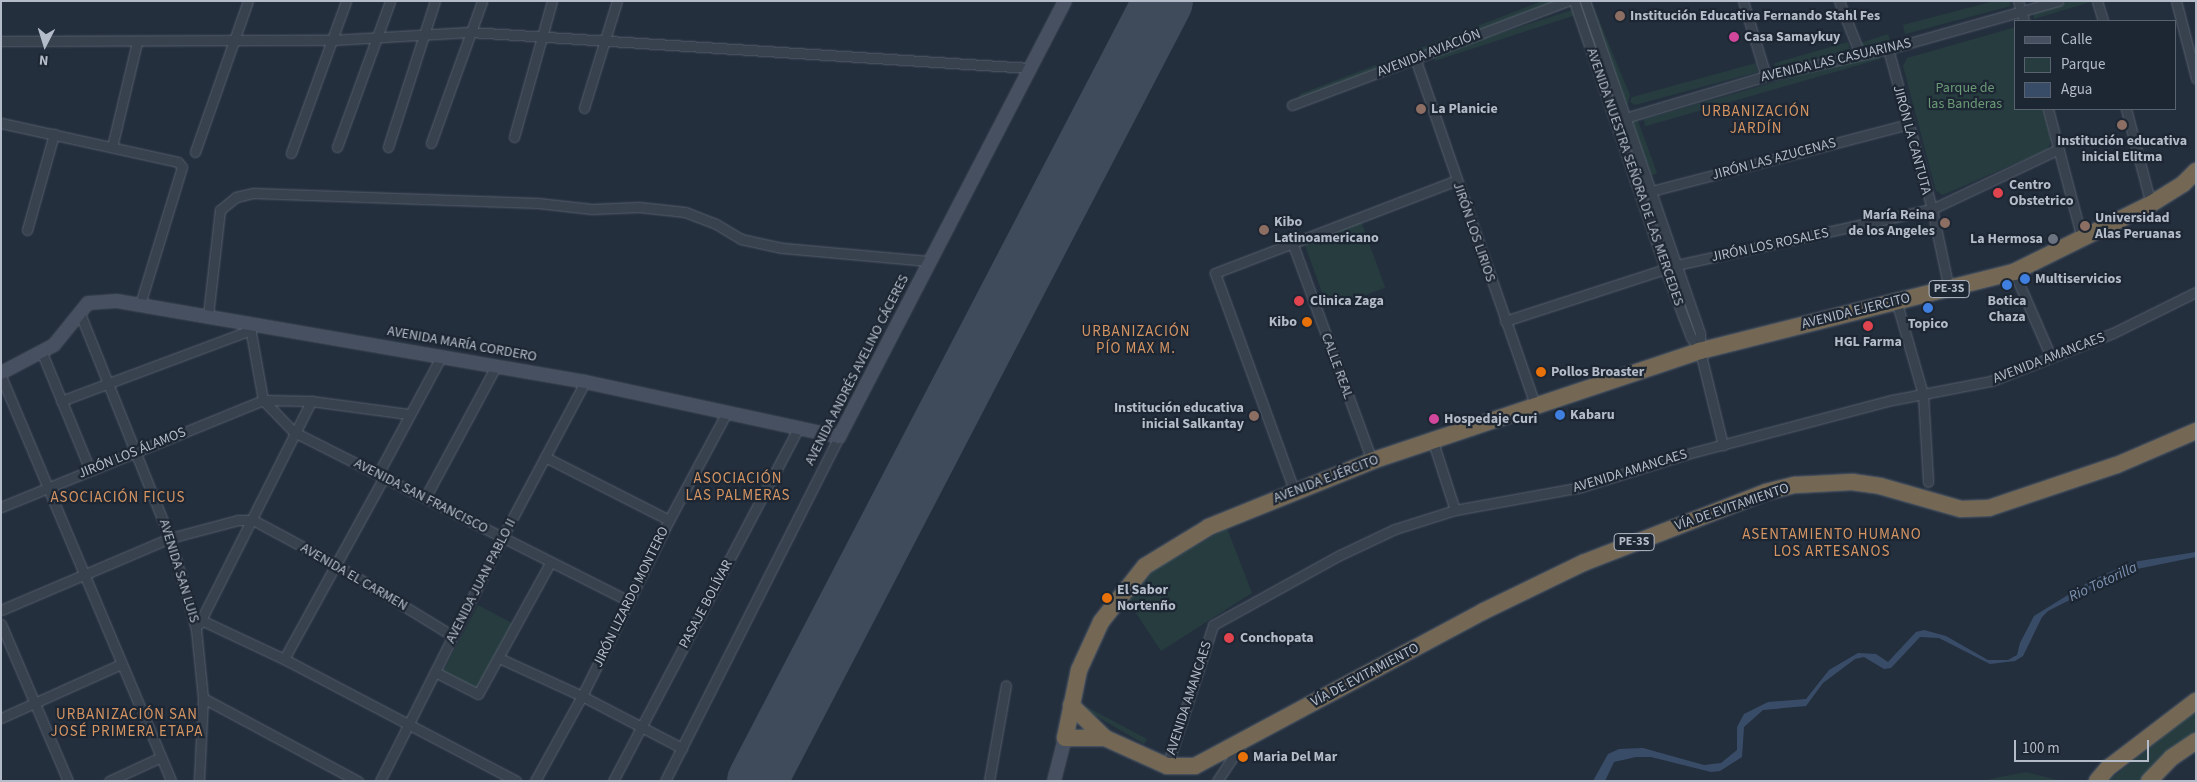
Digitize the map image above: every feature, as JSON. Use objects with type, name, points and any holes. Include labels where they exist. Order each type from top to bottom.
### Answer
[{"type":"highway","name":"AVENIDA EJERCITO","points":[[1700,351],[1896,300],[1949,290],[2014,272],[2151,204],[2189,182],[2196,171]]},
{"type":"highway","name":"AVENIDA EJÉRCITO","points":[[1065,738],[1070,705],[1079,670],[1102,622],[1145,566],[1208,527],[1294,490],[1372,461],[1700,351]]},
{"type":"highway","name":"VÍA DE EVITAMIENTO","points":[[1070,705],[1105,738],[1167,766],[1195,766],[1243,743],[1484,611],[1583,562],[1766,492],[1795,485],[1852,482],[1880,486],[1961,509],[1989,508],[2117,465],[2196,431]]},
{"type":"highway","points":[[2097,781],[2108,768],[2196,702]]},
{"type":"highway","name":"VÍA DE EVITAMIENTO","points":[[1065,738],[1105,738]]},
{"type":"highway","points":[[2149,781],[2171,758],[2196,741]]},
{"type":"street","points":[[195,152],[248,1]]},
{"type":"street","points":[[291,153],[346,1]]},
{"type":"street","points":[[337,147],[390,1]]},
{"type":"street","points":[[388,147],[435,1]]},
{"type":"street","points":[[431,143],[482,1]]},
{"type":"street","points":[[514,137],[552,1]]},
{"type":"street","points":[[584,108],[618,1]]},
{"type":"street","name":"AVENIDA ANDRÉS AVELINO CÁCERES","points":[[666,781],[839,438],[1066,1]]},
{"type":"street","name":"AVENIDA AVIACIÓN","points":[[1292,105],[1567,1]]},
{"type":"street","name":"AVENIDA NUESTRA SEÑORA DE LAS MERCEDES","points":[[1574,1],[1615,121],[1644,193],[1677,265],[1700,334],[1700,351],[1723,445]]},
{"type":"street","name":"AVENIDA NUESTRA SEÑORA DE LAS MERCEDES","points":[[1585,1],[1624,118],[1665,269],[1690,337],[1700,351]]},
{"type":"street","points":[[1743,1],[1766,76]]},
{"type":"street","points":[[1839,1],[1860,54]]},
{"type":"street","points":[[2018,1],[2024,20]]},
{"type":"street","name":"AVENIDA LAS CASUARINAS","points":[[1615,121],[1766,76],[1888,48],[2058,1]]},
{"type":"street","points":[[2097,1],[2102,20]]},
{"type":"street","points":[[2176,1],[2196,78]]},
{"type":"street","points":[[1,41],[234,42],[332,40],[425,33],[470,32],[542,34],[606,40],[1030,68]]},
{"type":"street","points":[[112,147],[138,42]]},
{"type":"street","name":"JIRÓN LA CANTUTA","points":[[1888,48],[1932,209],[1949,290]]},
{"type":"street","name":"JIRÓN LOS LIRIOS","points":[[1416,58],[1535,405]]},
{"type":"street","points":[[2048,110],[2082,238]]},
{"type":"street","points":[[2126,110],[2151,204]]},
{"type":"street","points":[[1,123],[178,162],[182,167],[140,304]]},
{"type":"street","name":"JIRÓN LAS AZUCENAS","points":[[1644,193],[1908,124]]},
{"type":"street","points":[[27,230],[54,134]]},
{"type":"street","name":"JIRÓN LOS ROSALES","points":[[1505,321],[1677,265],[1932,209],[2059,149]]},
{"type":"street","points":[[1294,490],[1214,273],[1457,180]]},
{"type":"street","points":[[208,315],[220,210],[236,197],[253,193],[538,203],[592,209],[639,207],[685,212],[716,224],[741,239],[782,248],[930,261]]},
{"type":"street","name":"CALLE REAL","points":[[1292,242],[1372,461]]},
{"type":"street","points":[[2014,272],[2051,357]]},
{"type":"street","name":"AVENIDA AMANCAES","points":[[1167,766],[1213,626],[1340,555],[1395,529],[1455,510],[1551,494],[1723,445],[1923,394],[1991,381],[2113,333],[2196,292]]},
{"type":"street","points":[[1896,300],[1923,394],[1928,482]]},
{"type":"street","name":"AVENIDA MARÍA CORDERO","points":[[78,311],[88,303],[140,304],[208,315],[250,326],[442,355],[585,382],[798,427],[839,438]]},
{"type":"street","points":[[78,311],[54,346],[1,374],[171,781]]},
{"type":"street","name":"AVENIDA SAN LUIS","points":[[78,311],[138,452],[170,538],[196,629],[203,698],[199,781]]},
{"type":"street","points":[[60,401],[250,326],[263,400],[311,401],[408,414]]},
{"type":"street","points":[[42,353],[60,401],[90,470]]},
{"type":"street","points":[[284,659],[381,476],[408,414],[442,355]]},
{"type":"street","points":[[424,498],[496,366]]},
{"type":"street","name":"AVENIDA JUAN PABLO II","points":[[380,781],[502,538],[585,382]]},
{"type":"street","name":"AVENIDA SAN FRANCISCO","points":[[263,400],[294,432],[550,563],[629,601]]},
{"type":"street","name":"JIRÓN LOS ÁLAMOS","points":[[1,507],[263,400]]},
{"type":"street","points":[[196,629],[253,520],[294,432],[311,401]]},
{"type":"street","name":"JIRÓN LIZARDO MONTERO","points":[[534,781],[582,696],[669,520],[727,412]]},
{"type":"street","name":"PASAJE BOLÍVAR","points":[[613,781],[798,427]]},
{"type":"street","points":[[1433,442],[1455,510]]},
{"type":"street","points":[[545,457],[669,520]]},
{"type":"street","points":[[1,610],[170,538],[238,520],[253,520]]},
{"type":"street","name":"AVENIDA EL CARMEN","points":[[253,520],[335,564],[453,636]]},
{"type":"street","points":[[435,672],[478,694],[550,563]]},
{"type":"street","points":[[202,620],[284,659],[516,781]]},
{"type":"street","points":[[1,624],[68,781]]},
{"type":"street","points":[[498,658],[582,696],[682,748]]},
{"type":"street","points":[[1,718],[37,705],[121,664]]},
{"type":"street","points":[[989,781],[1006,685]]},
{"type":"street","points":[[203,698],[358,781]]},
{"type":"street","name":"AVENIDA EJÉRCITO","points":[[1054,781],[1065,738]]},
{"type":"street","name":"AVENIDA EJÉRCITO","points":[[1062,781],[1067,754],[1065,738]]},
{"type":"street","points":[[1217,781],[1243,743]]},
{"type":"street","points":[[109,781],[161,757]]},
{"type":"green space","points":[[1542,1],[1557,1],[1299,99],[1300,94]]},
{"type":"green space","points":[[1591,1],[1630,95],[1627,107],[1590,7]]},
{"type":"green space","points":[[1994,1],[2010,1],[2011,6],[1905,34],[1903,25]]},
{"type":"green space","points":[[2071,1],[2091,2],[2034,19],[2034,11]]},
{"type":"green space","points":[[1578,8],[1580,14],[1435,61],[1433,55]]},
{"type":"green space","name":"Parque de las Banderas","points":[[2014,28],[2014,110],[2043,110],[2051,141],[2048,149],[1943,195],[1936,191],[1903,66],[1907,58]]},
{"type":"green space","points":[[1888,34],[1891,43],[1862,52],[1859,43]]},
{"type":"green space","points":[[1848,42],[1850,49],[1776,70],[1774,63]]},
{"type":"green space","points":[[1879,52],[1881,59],[1645,126],[1643,120]]},
{"type":"green space","points":[[1756,63],[1758,72],[1635,105],[1630,102],[1632,97]]},
{"type":"green space","points":[[1637,118],[1657,173],[1652,175],[1631,120]]},
{"type":"green space","points":[[1361,221],[1385,288],[1328,309],[1304,242]]},
{"type":"green space","points":[[1227,528],[1252,593],[1161,651],[1128,601],[1154,570]]},
{"type":"green space","points":[[478,605],[513,624],[478,690],[443,671]]},
{"type":"green space","points":[[1087,707],[1147,739],[1144,744],[1082,708]]},
{"type":"green space","points":[[2196,711],[2196,738],[2140,781],[2108,781]]},
{"type":"green space","points":[[2026,772],[2061,781],[1982,781],[2005,776]]},
{"type":"water","name":"Rio Totorilla","points":[[2196,552],[2196,557],[2127,571],[2048,611],[2042,617],[2023,656],[2015,661],[1990,664],[1939,638],[1920,637],[1891,668],[1884,669],[1864,657],[1855,659],[1823,683],[1806,706],[1763,710],[1744,727],[1742,757],[1720,771],[1711,772],[1651,757],[1636,757],[1614,762],[1605,781],[1593,781],[1608,754],[1619,749],[1643,748],[1704,765],[1721,763],[1737,750],[1737,727],[1744,714],[1768,702],[1806,699],[1829,670],[1858,653],[1876,654],[1888,662],[1916,632],[1924,630],[1946,636],[1988,660],[2008,660],[2017,655],[2020,643],[2034,616],[2092,580],[2133,562]]},
{"type":"runway","points":[[757,781],[1163,1]]},
{"type":"place","name":"Institución Educativa Fernando Stahl Fes","points":[[1620,16]]},
{"type":"place","name":"Casa Samaykuy","points":[[1734,37]]},
{"type":"place","name":"La Planicie","points":[[1421,109]]},
{"type":"place","name":"Institución educativa inicial Elitma","points":[[2122,125]]},
{"type":"place","name":"Centro Obstetrico","points":[[1998,193]]},
{"type":"place","name":"María Reina de los Angeles","points":[[1945,223]]},
{"type":"place","name":"Universidad Alas Peruanas","points":[[2085,226]]},
{"type":"place","name":"Kibo Latinoamericano","points":[[1264,230]]},
{"type":"place","name":"La Hermosa","points":[[2053,239]]},
{"type":"place","name":"Multiservicios","points":[[2025,279]]},
{"type":"place","name":"Botica Chaza","points":[[2007,285]]},
{"type":"place","name":"Clinica Zaga","points":[[1299,301]]},
{"type":"place","name":"Topico","points":[[1928,308]]},
{"type":"place","name":"Kibo","points":[[1307,322]]},
{"type":"place","name":"HGL Farma","points":[[1868,326]]},
{"type":"place","name":"Pollos Broaster","points":[[1541,372]]},
{"type":"place","name":"Kabaru","points":[[1560,415]]},
{"type":"place","name":"Institución educativa inicial Salkantay","points":[[1254,416]]},
{"type":"place","name":"Hospedaje Curi","points":[[1434,419]]},
{"type":"place","name":"El Sabor Nortenño","points":[[1107,598]]},
{"type":"place","name":"Conchopata","points":[[1229,638]]},
{"type":"place","name":"Maria Del Mar","points":[[1243,757]]},
{"type":"district","name":"URBANIZACIÓN JARDÍN","points":[[1756,120]]},
{"type":"district","name":"URBANIZACIÓN PÍO MAX M.","points":[[1136,340]]},
{"type":"district","name":"ASOCIACIÓN LAS PALMERAS","points":[[738,486]]},
{"type":"district","name":"ASOCIACIÓN FICUS","points":[[118,498]]},
{"type":"district","name":"ASENTAMIENTO HUMANO LOS ARTESANOS","points":[[1832,542]]},
{"type":"district","name":"URBANIZACIÓN SAN JOSÉ PRIMERA ETAPA","points":[[127,722]]}]
